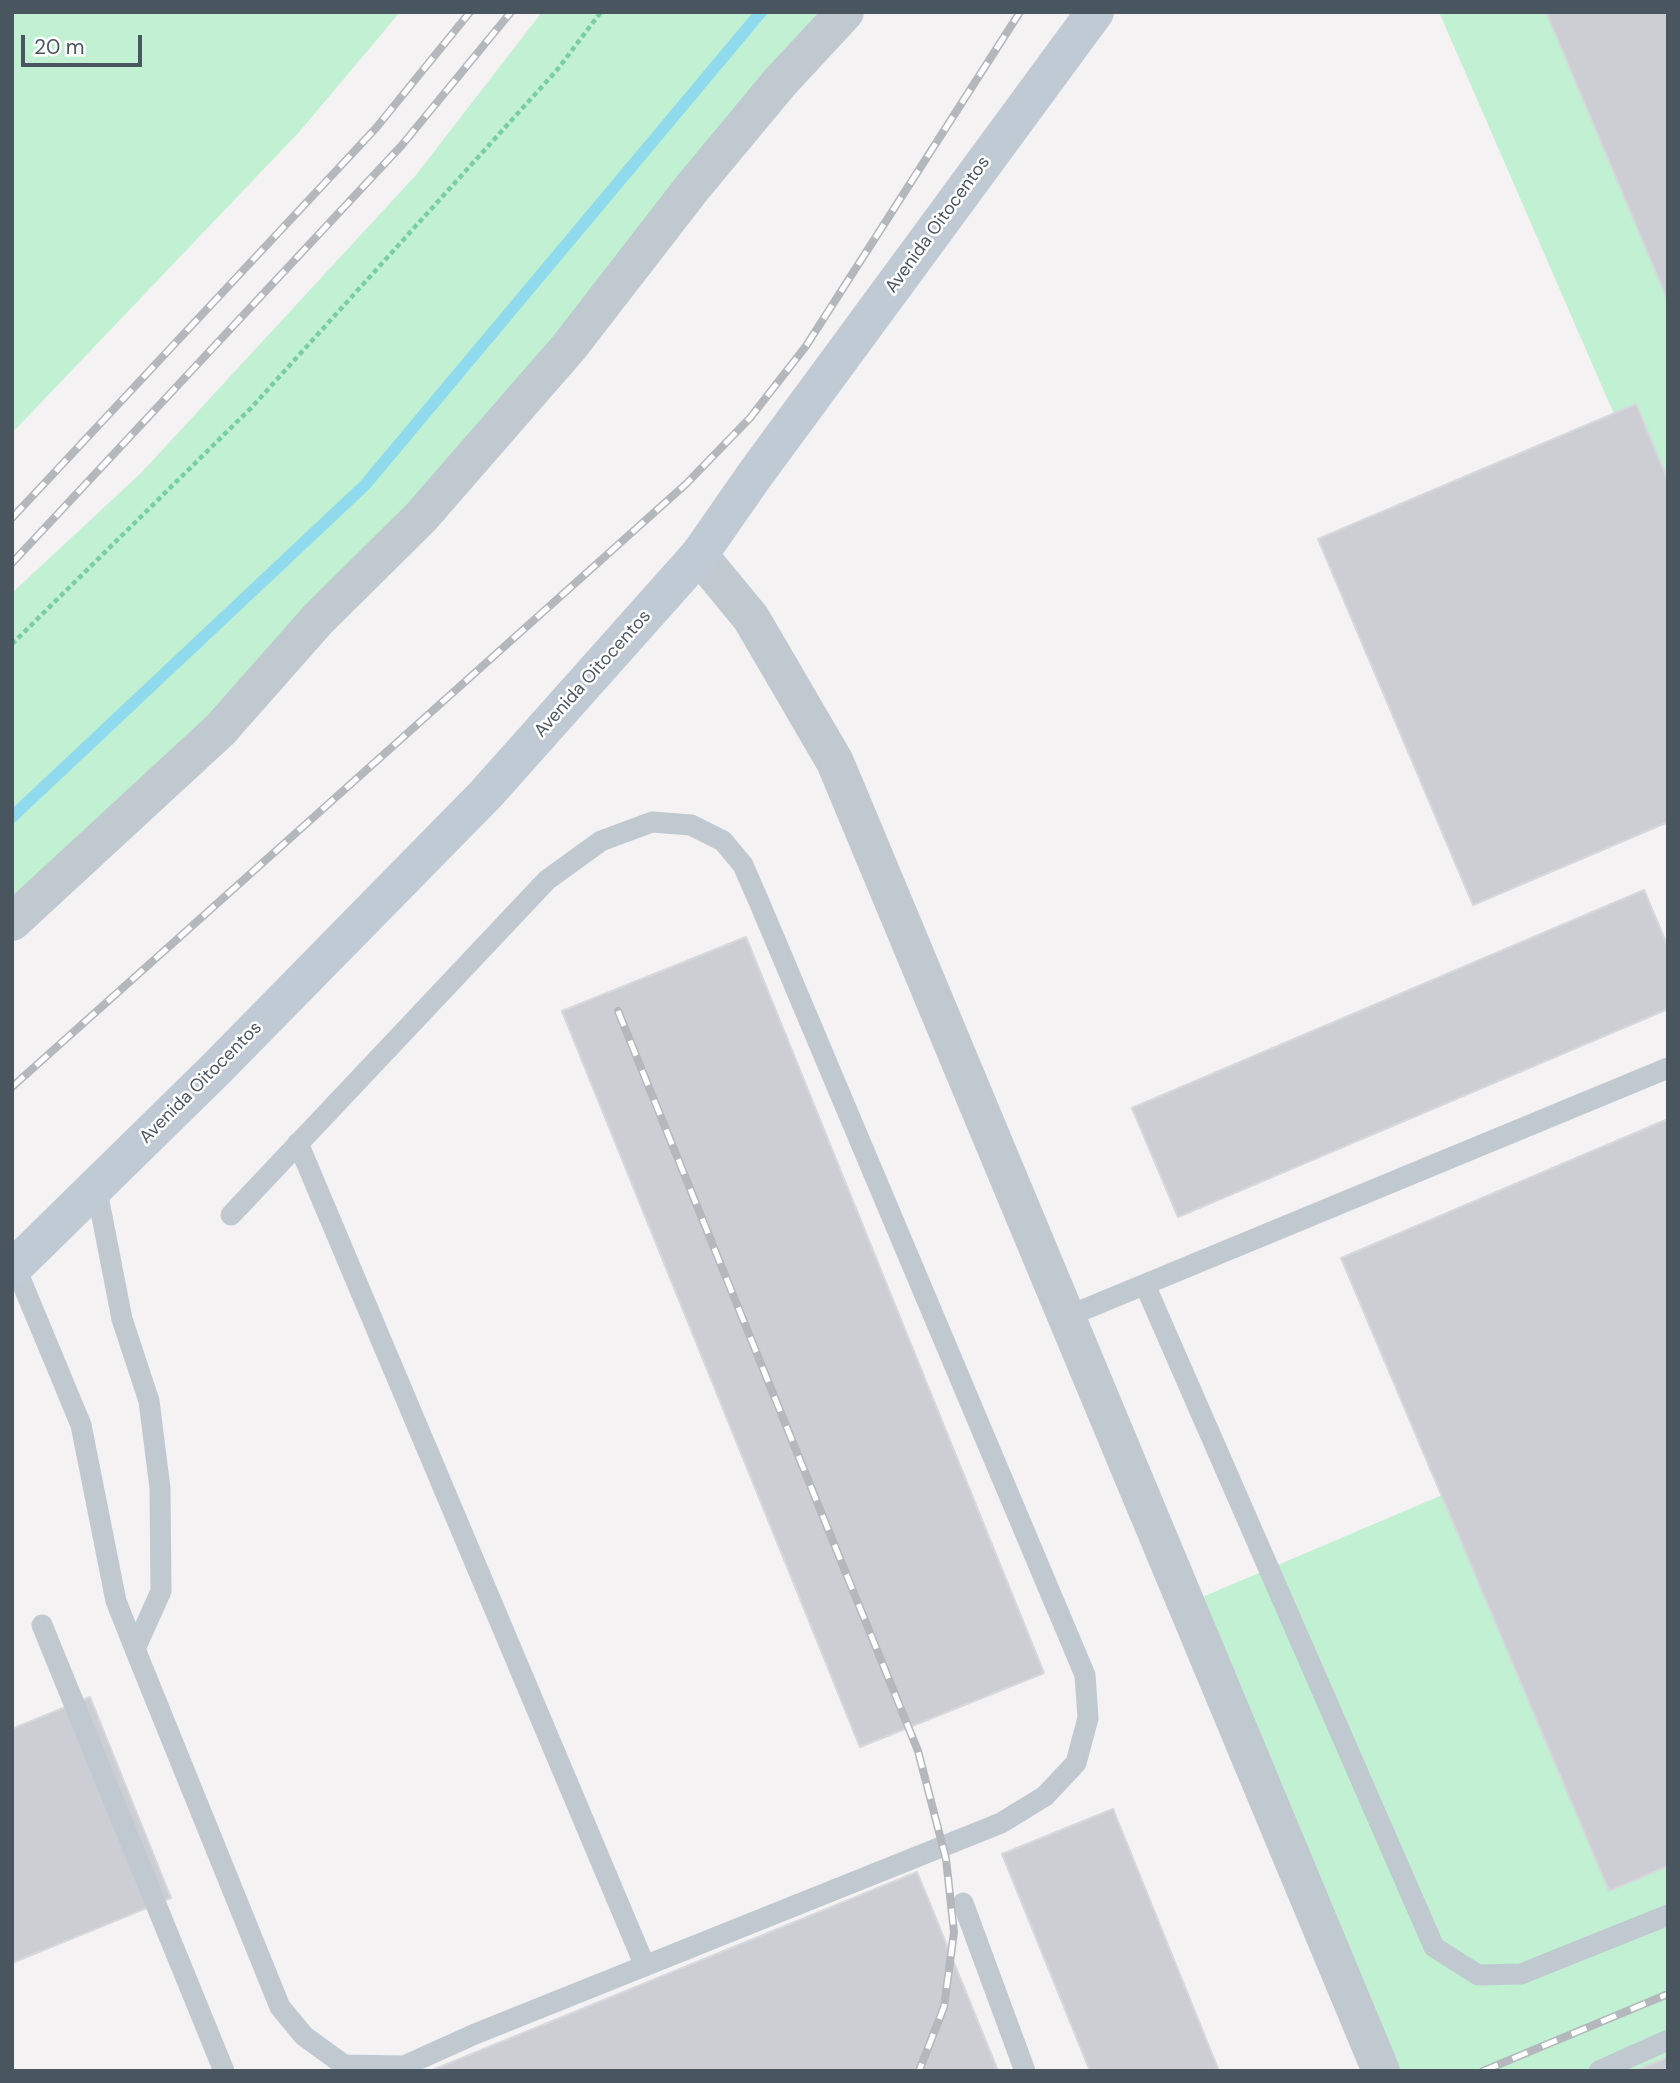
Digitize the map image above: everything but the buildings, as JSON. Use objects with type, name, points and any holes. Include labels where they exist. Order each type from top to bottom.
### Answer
[{"type":"street","points":[[12,922],[220,730],[318,619],[421,517],[569,347],[684,198],[771,92],[845,12]]},
{"type":"street","name":"Avenida Oitocentos","points":[[14,1267],[217,1068],[486,794],[699,555],[754,476],[1095,12]]},
{"type":"street","points":[[699,555],[751,618],[835,762],[1381,2071]]},
{"type":"lane","points":[[14,1267],[81,1425],[116,1601],[280,2007],[304,2036],[344,2065],[404,2066],[1001,1823],[1045,1796],[1076,1763],[1088,1718],[1085,1675],[743,865],[723,841],[691,825],[652,822],[601,841],[547,880],[231,1215]]},
{"type":"lane","points":[[1066,1317],[1668,1068]]},
{"type":"lane","points":[[298,1143],[645,1966]]},
{"type":"lane","points":[[96,1186],[122,1319],[149,1401],[160,1488],[161,1591],[135,1649]]},
{"type":"lane","points":[[1145,1284],[1434,1947],[1478,1975],[1521,1974],[1668,1915]]},
{"type":"lane","points":[[42,1625],[224,2071]]},
{"type":"lane","points":[[963,1903],[1025,2071]]},
{"type":"lane","points":[[1599,2071],[1668,2040]]},
{"type":"path","points":[[12,644],[252,407],[557,70],[601,12]]},
{"type":"green space","points":[[12,12],[400,12],[300,131],[12,433]]},
{"type":"green space","points":[[542,12],[830,12],[364,580],[12,917],[12,593],[142,472],[416,175]]},
{"type":"green space","points":[[1439,12],[1668,12],[1668,538]]},
{"type":"green space","points":[[1668,1399],[1668,2071],[1366,2071],[1172,1610]]},
{"type":"waterway","points":[[12,817],[365,485],[761,12]]},
{"type":"railway","points":[[12,518],[376,128],[470,12]]},
{"type":"railway","points":[[12,563],[402,145],[511,12]]},
{"type":"railway","points":[[12,1087],[686,484],[750,418],[806,346],[1020,12]]},
{"type":"railway","points":[[618,1011],[918,1751],[946,1859],[954,1932],[944,2007],[919,2071]]},
{"type":"railway","points":[[1483,2071],[1668,1994]]}]
